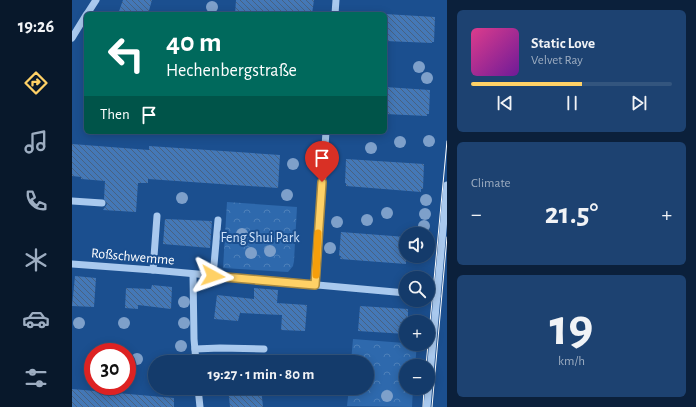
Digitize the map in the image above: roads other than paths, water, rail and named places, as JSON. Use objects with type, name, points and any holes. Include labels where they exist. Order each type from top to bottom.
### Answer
[{"type":"street","points":[[88,12],[96,0]]},
{"type":"street","points":[[335,12],[336,0]]},
{"type":"street","points":[[72,38],[84,18]]},
{"type":"street","points":[[315,285],[326,134]]},
{"type":"street","points":[[427,407],[447,185]]},
{"type":"street","points":[[72,200],[102,203]]},
{"type":"street","points":[[153,270],[157,216]]},
{"type":"street","points":[[213,276],[218,220]]},
{"type":"street","name":"Roßschwemme","points":[[72,264],[399,292]]},
{"type":"street","points":[[193,275],[195,355]]},
{"type":"street","points":[[195,349],[264,349]]},
{"type":"street","points":[[199,395],[200,407]]},
{"type":"tram line","points":[[431,315],[447,141]]},
{"type":"tram line","points":[[432,407],[447,237]]},
{"type":"tram line","points":[[427,351],[427,359]]},
{"type":"tram line","points":[[423,407],[424,395]]},
{"type":"park label","name":"Feng Shui Park","points":[[260,237]]}]
